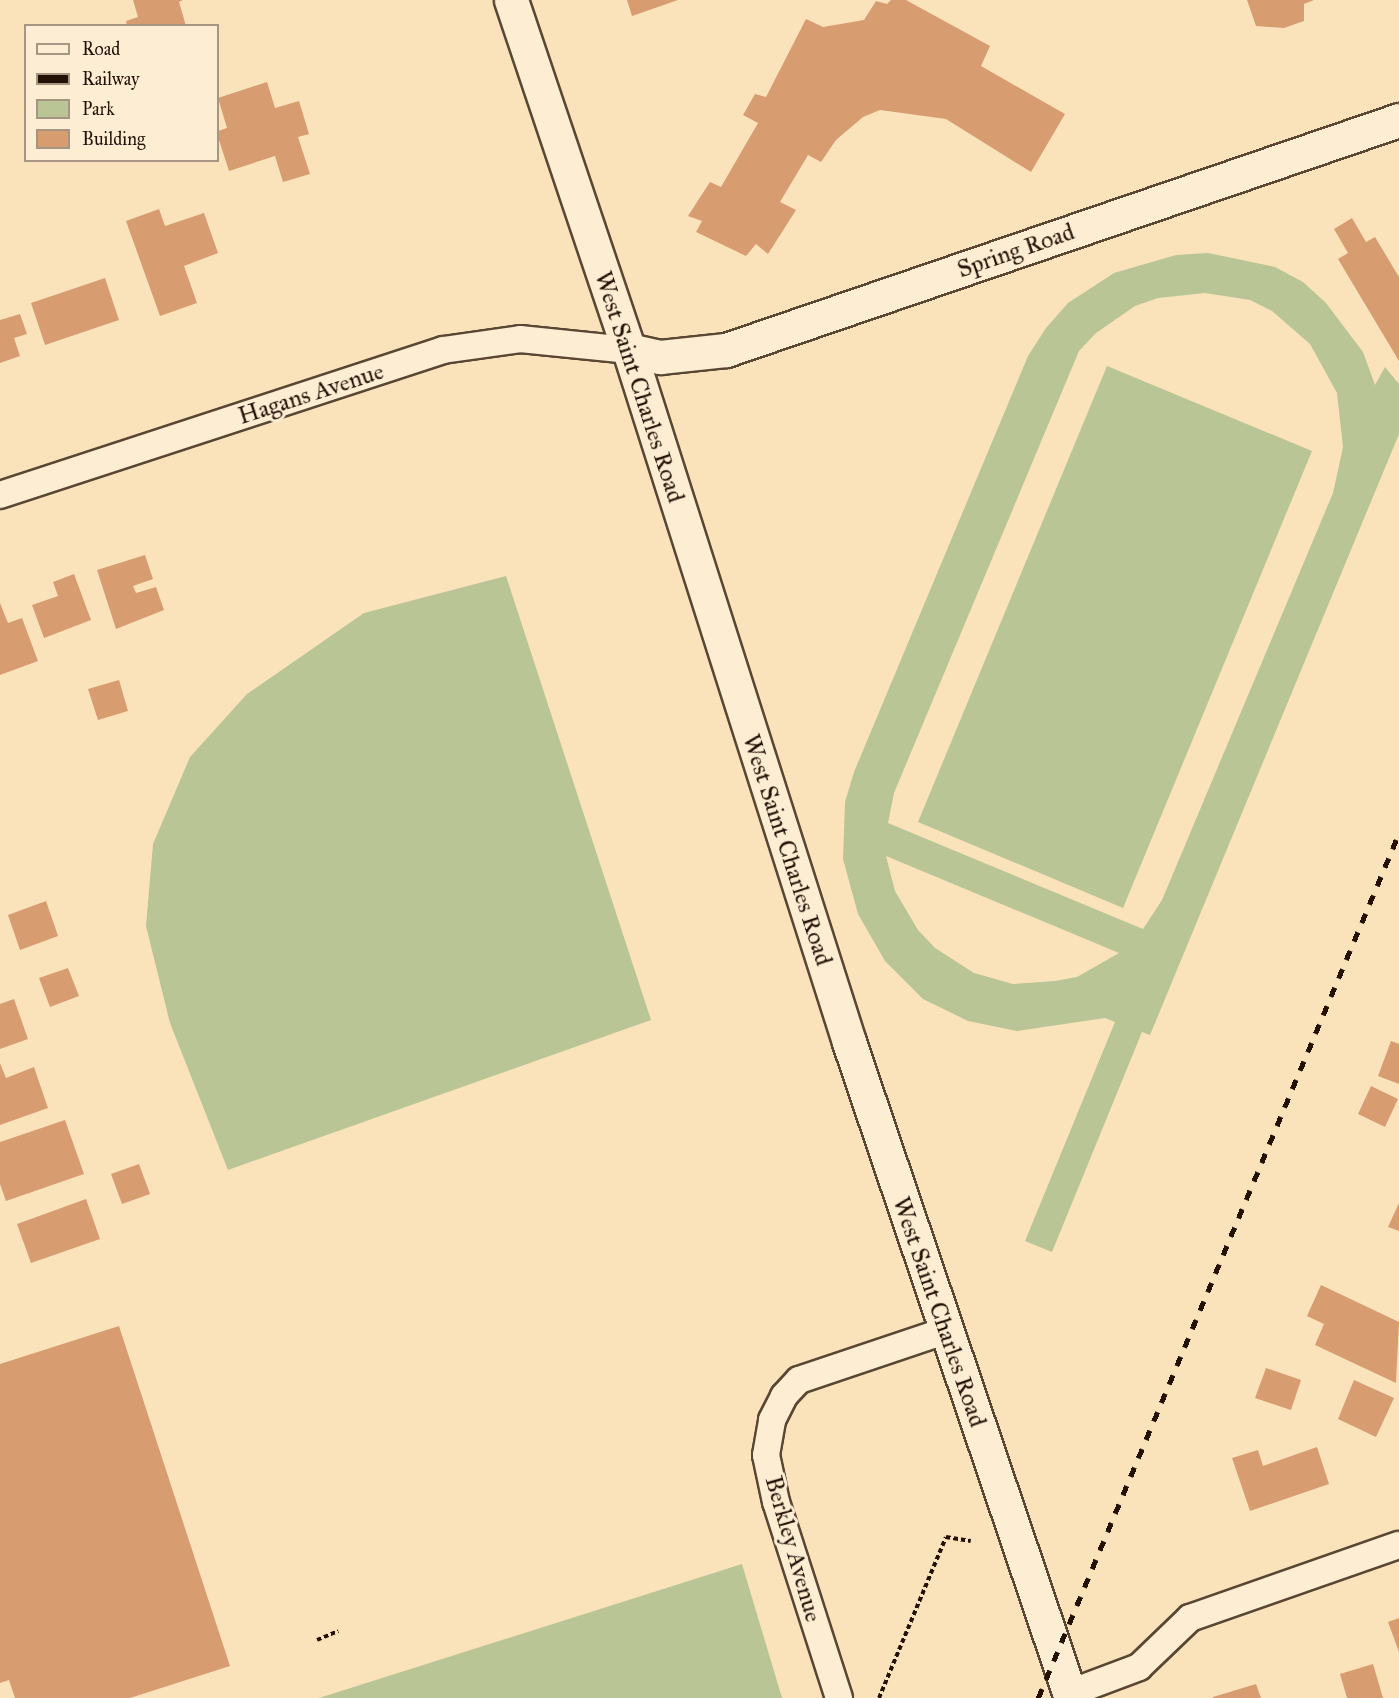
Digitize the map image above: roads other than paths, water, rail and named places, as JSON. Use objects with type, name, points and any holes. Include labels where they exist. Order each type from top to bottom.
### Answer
[{"type":"main road","name":"West Saint Charles Road","points":[[511,0],[629,350],[704,597],[945,1331],[1070,1695]]},
{"type":"main road","name":"Spring Road","points":[[629,350],[660,357],[726,350],[1399,120]]},
{"type":"street","name":"Hagans Avenue","points":[[0,495],[443,350],[520,339],[629,350]]},
{"type":"street","name":"Berkley Avenue","points":[[839,1698],[776,1502],[766,1455],[772,1420],[784,1396],[799,1380],[834,1365],[945,1331]]},
{"type":"street","points":[[1070,1695],[1139,1667],[1190,1618],[1399,1545]]},
{"type":"railway","points":[[1038,1698],[1399,833]]}]
